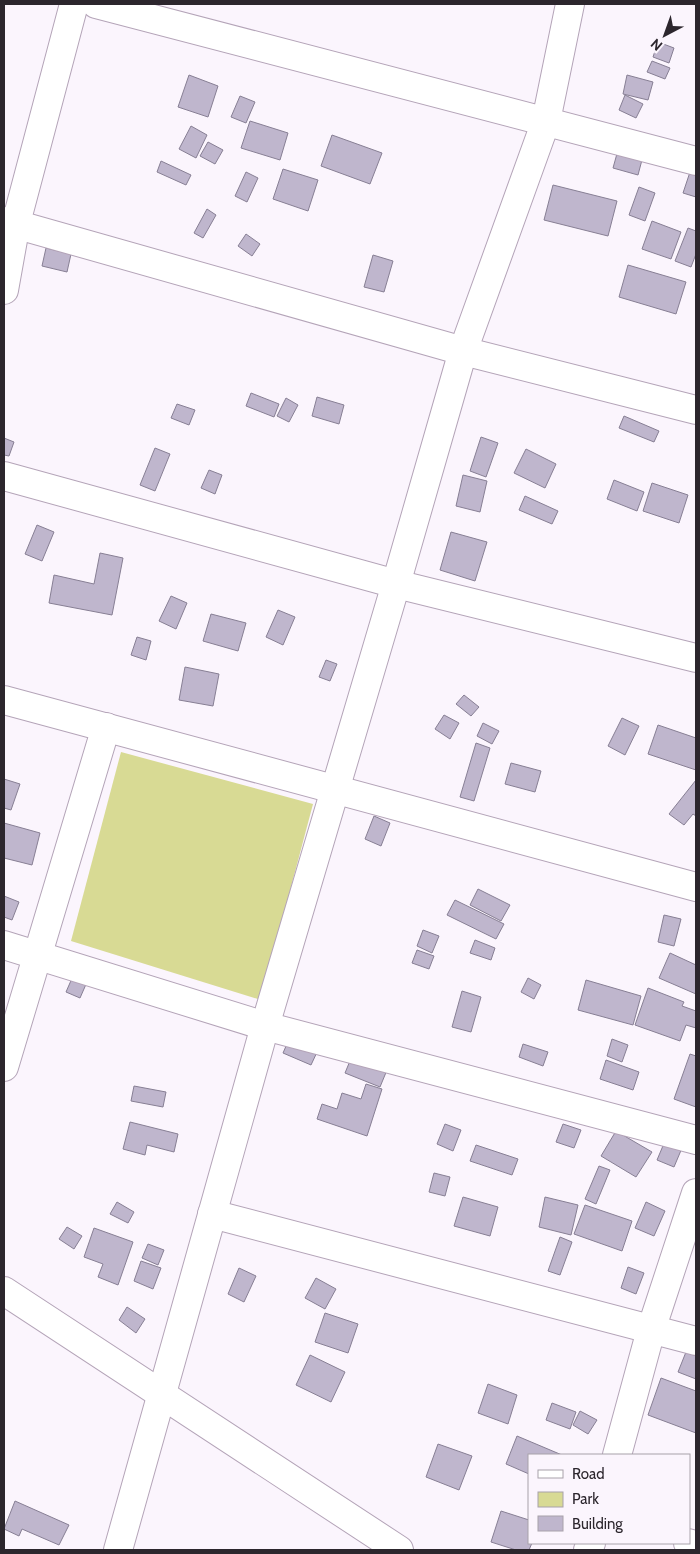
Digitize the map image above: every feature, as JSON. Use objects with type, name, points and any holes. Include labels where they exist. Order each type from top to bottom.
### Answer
[{"type":"street","points":[[4,290],[10,222],[74,4]]},
{"type":"street","points":[[96,4],[696,161]]},
{"type":"street","points":[[118,1550],[265,1026],[463,351],[546,121],[570,4]]},
{"type":"street","points":[[10,222],[463,351],[696,410]]},
{"type":"street","points":[[4,476],[396,584],[696,658]]},
{"type":"street","points":[[4,700],[696,887]]},
{"type":"street","points":[[4,1066],[106,728]]},
{"type":"street","points":[[4,945],[265,1026],[696,1140]]},
{"type":"street","points":[[617,1454],[651,1330],[696,1193]]},
{"type":"street","points":[[212,1214],[696,1341]]},
{"type":"street","points":[[4,1291],[399,1550]]},
{"type":"green space","points":[[121,752],[313,804],[261,1000],[71,941]]},
{"type":"building","points":[[658,42],[674,48],[669,63],[653,57]]},
{"type":"building","points":[[652,61],[670,68],[665,79],[647,72]]},
{"type":"building","points":[[189,75],[218,86],[208,117],[178,107]]},
{"type":"building","points":[[627,75],[653,82],[648,100],[623,94]]},
{"type":"building","points":[[625,95],[643,104],[636,118],[619,110]]},
{"type":"building","points":[[240,96],[255,102],[246,123],[231,117]]},
{"type":"building","points":[[250,121],[288,133],[280,160],[241,148]]},
{"type":"building","points":[[191,126],[207,135],[196,158],[179,149]]},
{"type":"building","points":[[332,135],[382,153],[370,184],[321,166]]},
{"type":"building","points":[[208,142],[223,150],[215,164],[200,156]]},
{"type":"building","points":[[618,150],[643,156],[638,175],[613,168]]},
{"type":"building","points":[[161,161],[191,175],[186,185],[157,172]]},
{"type":"building","points":[[692,166],[696,168],[696,197],[683,193]]},
{"type":"building","points":[[283,169],[318,180],[308,211],[273,199]]},
{"type":"building","points":[[246,172],[258,178],[247,202],[235,196]]},
{"type":"building","points":[[553,185],[617,201],[608,236],[544,220]]},
{"type":"building","points":[[639,187],[655,193],[645,221],[629,215]]},
{"type":"building","points":[[207,209],[216,215],[203,238],[194,233]]},
{"type":"building","points":[[652,221],[681,232],[671,259],[642,249]]},
{"type":"building","points":[[688,228],[696,231],[696,254],[691,267],[675,261]]},
{"type":"building","points":[[246,234],[260,244],[252,256],[238,246]]},
{"type":"building","points":[[46,248],[71,254],[67,272],[42,266]]},
{"type":"building","points":[[373,255],[393,261],[384,292],[364,287]]},
{"type":"building","points":[[628,265],[686,282],[676,314],[619,297]]},
{"type":"building","points":[[251,393],[279,404],[274,417],[246,406]]},
{"type":"building","points":[[317,397],[344,405],[339,424],[312,416]]},
{"type":"building","points":[[286,398],[298,405],[289,422],[277,416]]},
{"type":"building","points":[[177,404],[195,410],[189,425],[171,418]]},
{"type":"building","points":[[624,416],[659,431],[654,442],[619,428]]},
{"type":"building","points":[[481,437],[498,443],[486,477],[470,471]]},
{"type":"building","points":[[4,438],[14,442],[9,456],[4,455]]},
{"type":"building","points":[[155,448],[170,454],[155,491],[140,485]]},
{"type":"building","points":[[526,449],[556,464],[545,488],[514,473]]},
{"type":"building","points":[[209,470],[222,475],[215,494],[201,488]]},
{"type":"building","points":[[463,475],[487,481],[480,512],[456,506]]},
{"type":"building","points":[[614,480],[644,492],[637,511],[607,499]]},
{"type":"building","points":[[652,483],[688,495],[679,523],[643,511]]},
{"type":"building","points":[[525,496],[558,511],[552,524],[519,510]]},
{"type":"building","points":[[37,525],[54,532],[42,561],[25,554]]},
{"type":"building","points":[[451,532],[487,542],[475,581],[440,570]]},
{"type":"building","points":[[100,553],[123,558],[112,615],[49,603],[54,575],[94,584]]},
{"type":"building","points":[[171,596],[187,603],[176,629],[159,621]]},
{"type":"building","points":[[278,610],[295,617],[283,645],[266,637]]},
{"type":"building","points":[[211,614],[246,623],[238,651],[203,641]]},
{"type":"building","points":[[137,637],[151,641],[146,660],[131,655]]},
{"type":"building","points":[[326,660],[337,664],[330,681],[319,677]]},
{"type":"building","points":[[185,667],[219,674],[213,706],[179,700]]},
{"type":"building","points":[[464,695],[479,707],[471,716],[456,704]]},
{"type":"building","points":[[444,715],[459,723],[450,739],[435,729]]},
{"type":"building","points":[[622,718],[639,726],[625,755],[608,746]]},
{"type":"building","points":[[483,723],[499,731],[492,744],[477,736]]},
{"type":"building","points":[[658,725],[696,738],[696,770],[648,754]]},
{"type":"building","points":[[476,743],[490,748],[474,801],[460,797]]},
{"type":"building","points":[[511,763],[541,771],[535,792],[505,784]]},
{"type":"building","points":[[4,779],[20,784],[11,810],[4,808]]},
{"type":"building","points":[[696,780],[696,816],[693,814],[684,825],[669,814]]},
{"type":"building","points":[[374,816],[390,823],[381,846],[365,839]]},
{"type":"building","points":[[4,823],[40,833],[32,865],[4,858]]},
{"type":"building","points":[[478,889],[510,905],[501,921],[470,905]]},
{"type":"building","points":[[4,896],[19,902],[12,920],[4,917]]},
{"type":"building","points":[[455,900],[504,924],[496,939],[447,915]]},
{"type":"building","points":[[664,915],[681,919],[674,946],[658,942]]},
{"type":"building","points":[[423,930],[439,936],[432,953],[417,946]]},
{"type":"building","points":[[475,940],[495,948],[491,960],[470,953]]},
{"type":"building","points":[[417,950],[434,956],[429,969],[412,963]]},
{"type":"building","points":[[670,953],[696,965],[696,994],[659,978]]},
{"type":"building","points":[[73,976],[87,982],[80,998],[66,992]]},
{"type":"building","points":[[528,978],[541,985],[534,999],[521,992]]},
{"type":"building","points":[[586,980],[641,996],[633,1025],[578,1010]]},
{"type":"building","points":[[648,988],[684,1002],[682,1006],[696,1011],[696,1028],[686,1025],[680,1041],[635,1025]]},
{"type":"building","points":[[462,991],[481,997],[471,1032],[452,1027]]},
{"type":"building","points":[[290,1037],[318,1050],[311,1065],[283,1053]]},
{"type":"building","points":[[612,1039],[628,1045],[622,1062],[607,1056]]},
{"type":"building","points":[[523,1044],[548,1052],[543,1066],[519,1057]]},
{"type":"building","points":[[690,1054],[696,1056],[696,1107],[674,1099]]},
{"type":"building","points":[[352,1056],[387,1070],[380,1087],[345,1073]]},
{"type":"building","points":[[606,1060],[639,1072],[633,1090],[600,1079]]},
{"type":"building","points":[[366,1084],[382,1089],[367,1136],[317,1119],[322,1104],[337,1109],[342,1093],[361,1099]]},
{"type":"building","points":[[134,1086],[166,1092],[163,1107],[131,1101]]},
{"type":"building","points":[[130,1122],[178,1134],[174,1152],[147,1145],[145,1155],[123,1149]]},
{"type":"building","points":[[445,1124],[461,1130],[453,1151],[437,1144]]},
{"type":"building","points":[[563,1124],[581,1130],[574,1148],[556,1142]]},
{"type":"building","points":[[616,1131],[652,1152],[636,1177],[601,1156]]},
{"type":"building","points":[[665,1141],[682,1148],[674,1167],[657,1160]]},
{"type":"building","points":[[476,1145],[518,1159],[512,1175],[470,1161]]},
{"type":"building","points":[[599,1166],[610,1170],[596,1204],[585,1199]]},
{"type":"building","points":[[434,1173],[450,1177],[445,1196],[429,1192]]},
{"type":"building","points":[[463,1197],[498,1207],[490,1236],[454,1226]]},
{"type":"building","points":[[545,1197],[578,1205],[571,1235],[539,1227]]},
{"type":"building","points":[[117,1202],[134,1212],[128,1223],[110,1214]]},
{"type":"building","points":[[646,1202],[665,1211],[654,1236],[635,1228]]},
{"type":"building","points":[[585,1205],[632,1221],[622,1251],[574,1234]]},
{"type":"building","points":[[67,1227],[82,1236],[74,1249],[59,1239]]},
{"type":"building","points":[[94,1228],[133,1242],[118,1285],[98,1277],[103,1264],[84,1257]]},
{"type":"building","points":[[560,1237],[572,1242],[560,1275],[548,1271]]},
{"type":"building","points":[[148,1244],[164,1250],[158,1265],[142,1258]]},
{"type":"building","points":[[141,1261],[161,1268],[153,1289],[134,1281]]},
{"type":"building","points":[[628,1267],[644,1273],[636,1294],[621,1288]]},
{"type":"building","points":[[239,1268],[256,1276],[244,1302],[228,1294]]},
{"type":"building","points":[[316,1278],[336,1289],[325,1309],[305,1298]]},
{"type":"building","points":[[127,1307],[145,1319],[136,1333],[119,1320]]},
{"type":"building","points":[[325,1313],[358,1324],[348,1353],[315,1342]]},
{"type":"building","points":[[686,1352],[696,1356],[696,1379],[678,1372]]},
{"type":"building","points":[[310,1355],[345,1372],[331,1402],[296,1385]]},
{"type":"building","points":[[661,1378],[696,1391],[696,1433],[648,1415]]},
{"type":"building","points":[[488,1384],[517,1395],[508,1424],[478,1413]]},
{"type":"building","points":[[552,1403],[576,1412],[570,1429],[546,1420]]},
{"type":"building","points":[[580,1411],[597,1420],[588,1434],[573,1425]]},
{"type":"building","points":[[517,1436],[560,1454],[528,1454],[528,1474],[506,1464]]},
{"type":"building","points":[[438,1444],[472,1456],[459,1490],[426,1477]]},
{"type":"building","points":[[15,1501],[69,1525],[59,1545],[22,1529],[19,1536],[4,1529]]},
{"type":"building","points":[[501,1511],[528,1520],[528,1544],[532,1544],[529,1550],[516,1550],[491,1542]]}]
